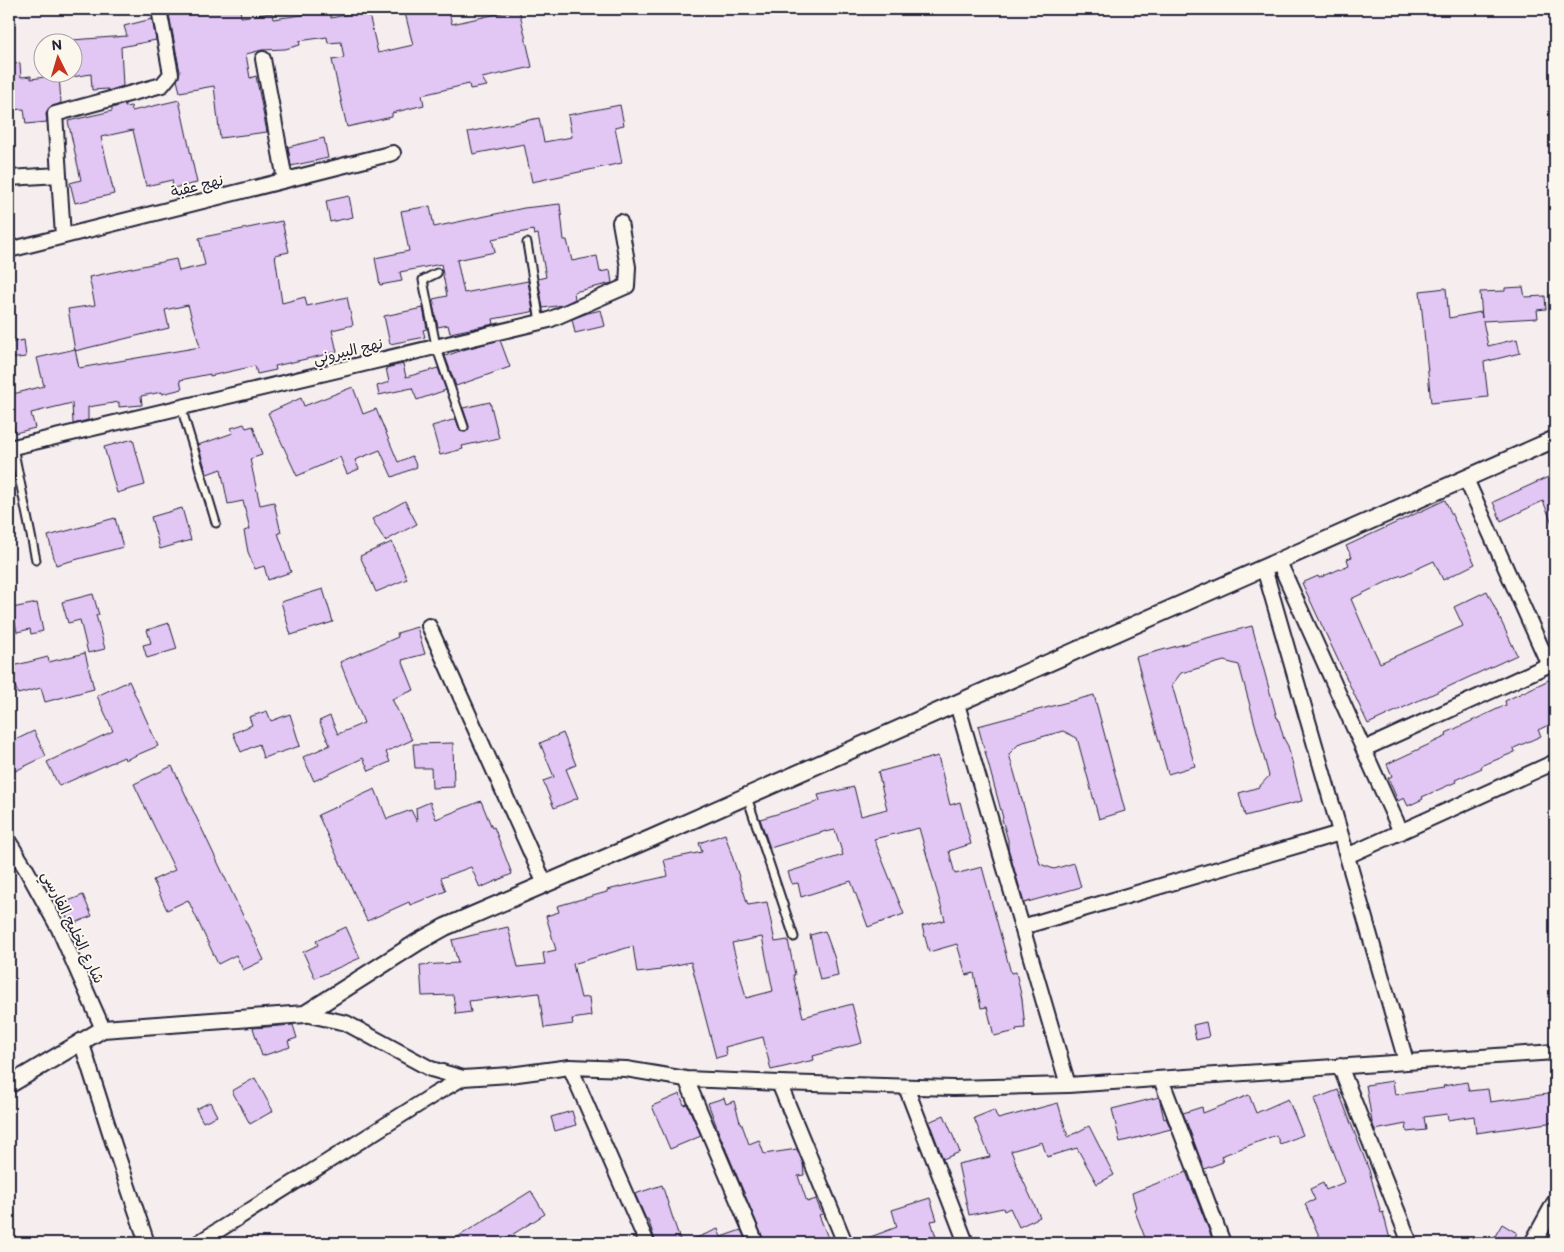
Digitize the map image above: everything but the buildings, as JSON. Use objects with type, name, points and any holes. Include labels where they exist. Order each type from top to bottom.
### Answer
[{"type":"street","points":[[63,236],[55,114],[162,85],[171,74],[159,9]]},
{"type":"street","points":[[263,58],[285,180]]},
{"type":"street","name":"نهج عقبة","points":[[9,250],[393,153]]},
{"type":"street","points":[[9,178],[59,175]]},
{"type":"street","name":"نهج البيروني","points":[[11,447],[548,320],[627,286],[628,267],[620,222]]},
{"type":"street","points":[[305,1014],[418,942],[445,927],[957,704],[1466,479],[1554,443]]},
{"type":"street","points":[[1364,749],[1552,663],[1466,479]]},
{"type":"street","points":[[1271,565],[1364,749],[1401,832]]},
{"type":"street","points":[[1271,565],[1340,833],[1406,1061]]},
{"type":"street","points":[[429,626],[545,884]]},
{"type":"street","points":[[957,704],[1068,1085]]},
{"type":"street","points":[[1347,856],[1555,762]]},
{"type":"street","points":[[1022,927],[1340,833]]},
{"type":"street","name":"شارع الخليج الفارسي","points":[[9,842],[59,929],[102,1029]]},
{"type":"street","points":[[9,1085],[102,1029],[305,1014],[346,1023],[431,1069],[463,1078],[510,1075],[570,1067],[626,1069],[686,1079],[981,1088],[1068,1085],[1555,1052]]},
{"type":"street","points":[[81,1041],[147,1243]]},
{"type":"street","points":[[1340,1066],[1410,1243]]},
{"type":"street","points":[[570,1067],[647,1243]]},
{"type":"street","points":[[198,1243],[463,1078]]},
{"type":"street","points":[[686,1079],[756,1243]]},
{"type":"street","points":[[1161,1079],[1223,1243]]},
{"type":"street","points":[[779,1083],[844,1243]]},
{"type":"street","points":[[906,1087],[966,1243]]},
{"type":"street","points":[[1533,1243],[1555,1203]]},
{"type":"lane","points":[[527,243],[540,322]]},
{"type":"lane","points":[[437,273],[423,280],[436,346],[464,428]]},
{"type":"lane","points":[[181,407],[216,523]]},
{"type":"lane","points":[[11,447],[36,560]]},
{"type":"lane","points":[[747,796],[794,937]]}]
